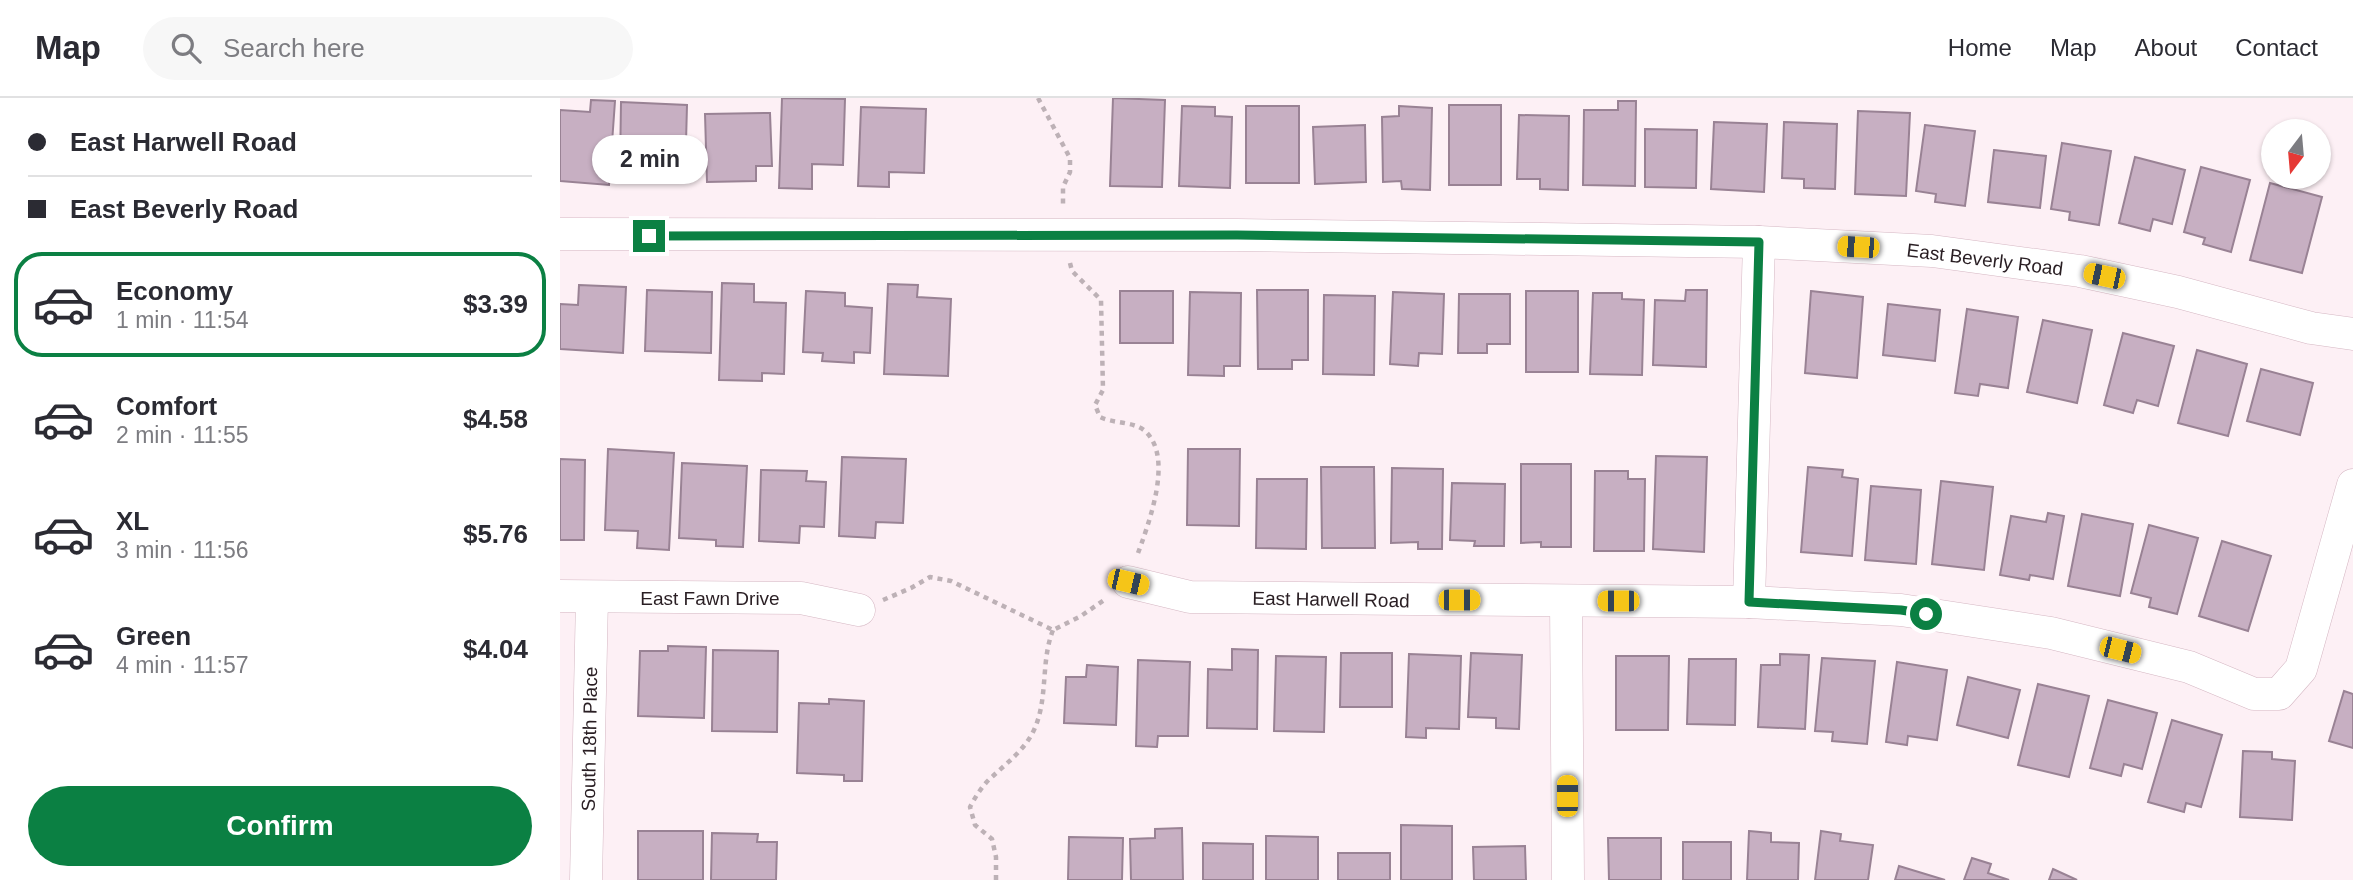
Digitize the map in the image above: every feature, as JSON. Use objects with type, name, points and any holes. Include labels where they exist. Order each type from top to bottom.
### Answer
[{"type":"street","name":"East Beverly Road","points":[[560,234],[1237,235],[1759,242],[1932,251],[2080,271],[2178,292],[2311,328],[2353,334]]},
{"type":"street","points":[[1749,602],[1759,242]]},
{"type":"street","points":[[2341,570],[2353,485]]},
{"type":"street","name":"East Harwell Road","points":[[1128,582],[1190,597],[1749,602],[1901,610],[2051,633],[2189,667],[2255,694],[2279,694],[2301,669],[2341,570]]},
{"type":"street","name":"East Fawn Drive","points":[[560,596],[802,598],[859,610]]},
{"type":"street","name":"South 18th Place","points":[[586,880],[592,598]]},
{"type":"street","points":[[1566,601],[1568,880]]},
{"type":"path","points":[[996,880],[996,857],[992,839],[975,825],[970,807],[991,777],[1012,761],[1033,732],[1042,705],[1046,653],[1053,630],[1081,616],[1128,582],[1146,530],[1159,478],[1157,451],[1146,432],[1132,425],[1112,423],[1100,417],[1095,405],[1102,390],[1101,300],[1072,271],[1063,236],[1063,187],[1070,172],[1070,158],[1038,98]]},
{"type":"path","points":[[859,610],[912,588],[930,577],[951,581],[1053,630]]},
{"type":"building","points":[[782,98],[845,99],[843,165],[812,164],[812,189],[779,188]]},
{"type":"building","points":[[1113,98],[1165,100],[1162,187],[1110,186]]},
{"type":"building","points":[[591,100],[615,101],[609,185],[560,181],[560,110],[590,112]]},
{"type":"building","points":[[1618,101],[1636,101],[1635,186],[1583,185],[1584,110],[1618,110]]},
{"type":"building","points":[[621,102],[687,105],[685,180],[651,180],[651,167],[620,167]]},
{"type":"building","points":[[1449,105],[1501,105],[1501,185],[1449,185]]},
{"type":"building","points":[[1182,106],[1215,107],[1215,116],[1232,117],[1230,188],[1179,186]]},
{"type":"building","points":[[1246,106],[1299,106],[1299,183],[1246,183]]},
{"type":"building","points":[[1399,106],[1432,108],[1430,190],[1402,189],[1401,181],[1383,182],[1382,117],[1399,116]]},
{"type":"building","points":[[861,107],[926,109],[924,173],[889,172],[889,187],[858,186]]},
{"type":"building","points":[[1858,111],[1910,113],[1906,196],[1855,194]]},
{"type":"building","points":[[770,113],[772,166],[756,166],[756,181],[707,182],[705,114]]},
{"type":"building","points":[[1519,115],[1569,116],[1568,190],[1540,189],[1540,179],[1517,179]]},
{"type":"building","points":[[1714,122],[1767,124],[1764,192],[1711,189]]},
{"type":"building","points":[[1784,122],[1837,124],[1835,189],[1804,188],[1804,179],[1782,178]]},
{"type":"building","points":[[1365,125],[1366,182],[1315,184],[1313,127]]},
{"type":"building","points":[[1925,125],[1975,131],[1965,206],[1935,202],[1936,194],[1916,191]]},
{"type":"building","points":[[1645,129],[1697,130],[1696,188],[1645,187]]},
{"type":"building","points":[[2062,143],[2111,151],[2099,225],[2069,220],[2070,212],[2051,209]]},
{"type":"building","points":[[1994,150],[2046,156],[2040,208],[1988,202]]},
{"type":"building","points":[[2135,157],[2185,170],[2172,224],[2153,219],[2150,231],[2119,223]]},
{"type":"building","points":[[2201,167],[2250,180],[2231,252],[2203,244],[2205,238],[2184,232]]},
{"type":"building","points":[[2268,189],[2292,189],[2322,197],[2302,273],[2250,260]]},
{"type":"building","points":[[722,283],[754,284],[754,302],[786,303],[784,374],[762,373],[762,381],[719,380]]},
{"type":"building","points":[[888,284],[918,285],[917,297],[951,299],[948,376],[884,374]]},
{"type":"building","points":[[579,285],[626,287],[623,353],[560,349],[560,304],[578,305]]},
{"type":"building","points":[[647,290],[712,292],[711,353],[645,351]]},
{"type":"building","points":[[1257,290],[1308,290],[1308,360],[1292,360],[1292,369],[1258,369]]},
{"type":"building","points":[[1686,290],[1707,290],[1706,367],[1653,365],[1655,300],[1685,301]]},
{"type":"building","points":[[806,291],[845,293],[845,306],[872,308],[870,353],[854,352],[854,363],[822,361],[823,353],[803,352]]},
{"type":"building","points":[[1120,291],[1173,291],[1173,343],[1120,343]]},
{"type":"building","points":[[1526,291],[1578,291],[1578,372],[1526,372]]},
{"type":"building","points":[[1811,291],[1863,297],[1857,378],[1805,373]]},
{"type":"building","points":[[1190,292],[1241,293],[1240,366],[1224,366],[1224,376],[1188,375]]},
{"type":"building","points":[[1393,292],[1444,294],[1442,354],[1419,353],[1418,366],[1390,364]]},
{"type":"building","points":[[1593,293],[1622,293],[1622,299],[1644,300],[1642,375],[1590,374]]},
{"type":"building","points":[[1459,294],[1510,294],[1510,344],[1487,344],[1487,353],[1458,353]]},
{"type":"building","points":[[1324,295],[1375,296],[1374,375],[1323,374]]},
{"type":"building","points":[[1888,304],[1940,310],[1935,361],[1883,355]]},
{"type":"building","points":[[1967,309],[2018,317],[2008,388],[1980,384],[1978,396],[1955,393]]},
{"type":"building","points":[[2043,320],[2092,330],[2077,403],[2027,392]]},
{"type":"building","points":[[2123,333],[2174,346],[2158,406],[2137,400],[2133,413],[2104,405]]},
{"type":"building","points":[[2197,350],[2247,364],[2228,436],[2178,423]]},
{"type":"building","points":[[2261,369],[2313,383],[2300,435],[2247,421]]},
{"type":"building","points":[[608,449],[674,453],[669,550],[637,548],[638,531],[605,530]]},
{"type":"building","points":[[1188,449],[1240,449],[1239,526],[1187,525]]},
{"type":"building","points":[[1656,456],[1707,457],[1704,552],[1653,549]]},
{"type":"building","points":[[842,457],[906,459],[903,523],[876,522],[875,538],[839,536]]},
{"type":"building","points":[[560,459],[585,460],[584,540],[560,540]]},
{"type":"building","points":[[682,463],[747,466],[743,547],[716,546],[716,540],[679,538]]},
{"type":"building","points":[[1521,464],[1571,464],[1571,547],[1541,547],[1541,542],[1521,543]]},
{"type":"building","points":[[1321,467],[1374,467],[1375,548],[1322,548]]},
{"type":"building","points":[[1808,467],[1843,470],[1842,477],[1858,479],[1852,556],[1801,552]]},
{"type":"building","points":[[1392,468],[1443,469],[1442,549],[1418,549],[1418,542],[1391,543]]},
{"type":"building","points":[[761,470],[807,471],[806,481],[826,482],[824,527],[800,526],[799,543],[759,541]]},
{"type":"building","points":[[1595,471],[1628,471],[1628,479],[1645,479],[1644,551],[1594,551]]},
{"type":"building","points":[[1257,479],[1307,479],[1306,549],[1256,548]]},
{"type":"building","points":[[1941,481],[1993,487],[1984,570],[1932,564]]},
{"type":"building","points":[[1452,483],[1505,484],[1504,546],[1474,546],[1475,541],[1450,540]]},
{"type":"building","points":[[1871,486],[1921,490],[1916,564],[1865,560]]},
{"type":"building","points":[[2048,513],[2064,516],[2053,579],[2030,575],[2029,580],[2000,575],[2011,516],[2046,522]]},
{"type":"building","points":[[2082,514],[2133,524],[2120,596],[2068,586]]},
{"type":"building","points":[[2149,525],[2198,538],[2177,614],[2149,607],[2151,598],[2131,593]]},
{"type":"building","points":[[2222,541],[2271,556],[2248,631],[2199,616]]},
{"type":"building","points":[[668,646],[706,647],[704,718],[638,716],[640,651],[668,651]]},
{"type":"building","points":[[1232,649],[1258,650],[1257,729],[1207,728],[1208,669],[1232,670]]},
{"type":"building","points":[[713,650],[778,651],[777,732],[712,731]]},
{"type":"building","points":[[1341,653],[1392,653],[1392,707],[1340,707]]},
{"type":"building","points":[[1471,653],[1522,655],[1519,729],[1496,728],[1496,718],[1468,717]]},
{"type":"building","points":[[1409,654],[1461,656],[1459,729],[1426,728],[1426,738],[1406,737]]},
{"type":"building","points":[[1780,654],[1809,655],[1805,729],[1758,727],[1761,665],[1780,665]]},
{"type":"building","points":[[1276,656],[1326,657],[1324,732],[1274,731]]},
{"type":"building","points":[[1616,656],[1669,656],[1668,730],[1616,730]]},
{"type":"building","points":[[1822,658],[1875,661],[1867,744],[1832,741],[1833,732],[1815,731]]},
{"type":"building","points":[[1689,659],[1736,659],[1735,725],[1687,724]]},
{"type":"building","points":[[1138,660],[1190,662],[1188,736],[1158,736],[1157,747],[1136,746]]},
{"type":"building","points":[[1897,662],[1947,670],[1937,740],[1908,736],[1907,745],[1886,742]]},
{"type":"building","points":[[1087,665],[1118,667],[1116,725],[1064,723],[1066,677],[1086,677]]},
{"type":"building","points":[[1968,677],[2020,690],[2008,738],[1957,725]]},
{"type":"building","points":[[2038,684],[2089,696],[2069,777],[2018,765]]},
{"type":"building","points":[[2344,691],[2353,694],[2353,748],[2329,741]]},
{"type":"building","points":[[829,699],[864,701],[862,781],[844,781],[844,775],[797,773],[799,703],[829,704]]},
{"type":"building","points":[[2108,700],[2157,713],[2142,769],[2124,764],[2121,776],[2090,768]]},
{"type":"building","points":[[2172,720],[2222,735],[2201,807],[2186,803],[2184,812],[2148,802]]},
{"type":"building","points":[[2243,751],[2272,752],[2272,759],[2295,761],[2292,820],[2240,817]]},
{"type":"building","points":[[1401,825],[1452,826],[1452,880],[1401,880]]},
{"type":"building","points":[[1182,828],[1183,880],[1131,880],[1130,839],[1155,838],[1155,829]]},
{"type":"building","points":[[638,831],[703,831],[703,880],[638,880]]},
{"type":"building","points":[[1749,831],[1771,833],[1771,842],[1799,843],[1798,880],[1747,880]]},
{"type":"building","points":[[1821,831],[1841,834],[1840,841],[1873,845],[1868,880],[1815,880]]},
{"type":"building","points":[[712,833],[758,834],[757,842],[777,842],[776,880],[711,880]]},
{"type":"building","points":[[1266,836],[1318,837],[1318,880],[1266,880]]},
{"type":"building","points":[[1069,837],[1123,838],[1122,880],[1068,880]]},
{"type":"building","points":[[1608,838],[1661,838],[1661,880],[1609,880]]},
{"type":"building","points":[[1683,842],[1731,842],[1731,880],[1683,880]]},
{"type":"building","points":[[1203,843],[1253,844],[1253,880],[1203,880]]},
{"type":"building","points":[[1525,846],[1526,880],[1474,880],[1473,847]]},
{"type":"building","points":[[1338,853],[1390,853],[1390,880],[1338,880]]},
{"type":"building","points":[[1972,858],[1991,864],[1988,873],[2009,880],[1964,880]]},
{"type":"building","points":[[1899,866],[1945,880],[1895,880]]},
{"type":"building","points":[[2053,869],[2077,880],[2049,880]]},
{"type":"route","points":[[649,236],[1237,235],[1759,242],[1749,602],[1901,610],[1926,614]]}]
